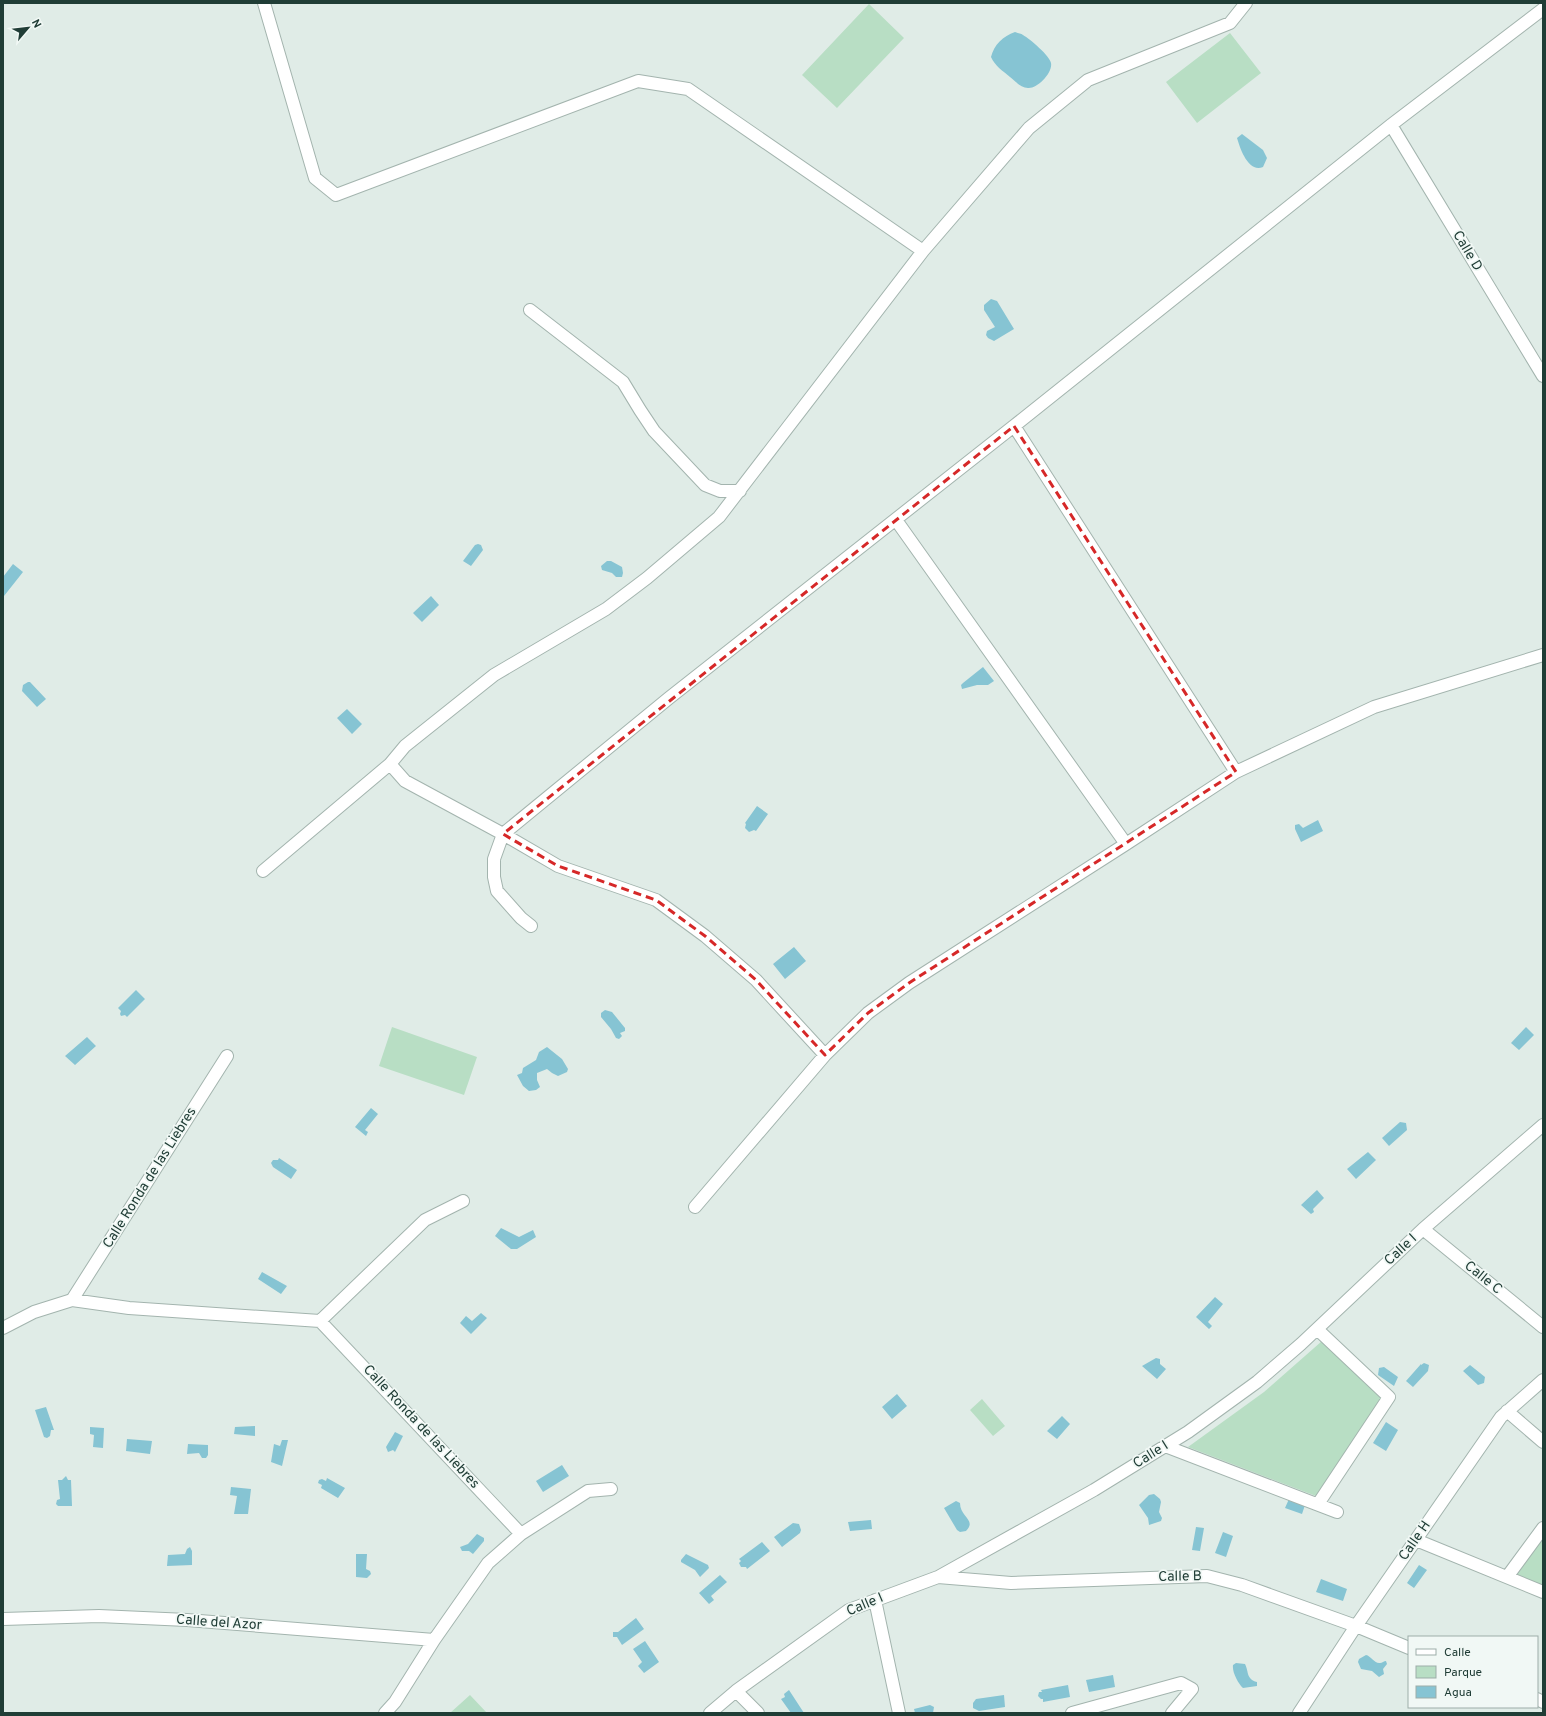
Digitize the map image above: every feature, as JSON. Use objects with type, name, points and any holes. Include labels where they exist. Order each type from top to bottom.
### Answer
[{"type":"street","points":[[264,3],[315,178],[336,196],[638,80],[688,89],[923,251]]},
{"type":"street","points":[[263,871],[390,764],[405,746],[494,675],[606,609],[647,578],[719,517],[923,251],[1029,128],[1088,80],[1230,23],[1246,3]]},
{"type":"street","points":[[531,926],[520,918],[497,891],[494,877],[494,859],[502,834],[669,698],[896,520],[1392,125],[1543,9]]},
{"type":"street","name":"Calle D","points":[[1392,125],[1543,376]]},
{"type":"street","points":[[530,310],[623,382],[654,431],[705,485],[720,491],[740,491]]},
{"type":"street","points":[[1014,426],[1236,772]]},
{"type":"street","points":[[896,520],[1126,844]]},
{"type":"street","points":[[695,1207],[825,1055],[868,1013],[909,983],[1236,772],[1374,707],[1543,655]]},
{"type":"street","points":[[390,764],[405,781],[558,866],[656,900],[705,936],[756,980],[825,1055]]},
{"type":"street","name":"Calle Ronda de las Liebres","points":[[72,1300],[227,1056]]},
{"type":"street","name":"Calle I","points":[[710,1713],[736,1691],[849,1610],[938,1577],[1094,1490],[1188,1432],[1256,1382],[1317,1329],[1423,1229],[1543,1125]]},
{"type":"street","points":[[3,1328],[34,1312],[72,1300],[129,1308],[320,1321],[425,1220],[463,1201]]},
{"type":"street","name":"Calle C","points":[[1423,1229],[1543,1327]]},
{"type":"street","name":"Calle Ronda de las Liebres","points":[[320,1321],[522,1534]]},
{"type":"street","points":[[1317,1329],[1389,1397],[1318,1504]]},
{"type":"street","name":"Calle H","points":[[1299,1713],[1356,1626],[1501,1417],[1543,1380]]},
{"type":"street","points":[[1507,1411],[1543,1442]]},
{"type":"street","points":[[1166,1446],[1337,1512]]},
{"type":"street","points":[[385,1713],[395,1702],[434,1640],[488,1563],[522,1534],[588,1491],[611,1488]]},
{"type":"street","points":[[1507,1577],[1543,1528]]},
{"type":"street","points":[[1416,1540],[1543,1592]]},
{"type":"street","name":"Calle B","points":[[938,1577],[1011,1583],[1207,1576],[1242,1585],[1356,1626],[1408,1648]]},
{"type":"street","points":[[875,1600],[899,1713]]},
{"type":"street","name":"Calle del Azor","points":[[3,1618],[99,1616],[187,1620],[434,1640]]},
{"type":"street","points":[[1072,1713],[1181,1684],[1192,1689],[1172,1713]]},
{"type":"street","points":[[736,1691],[758,1713]]},
{"type":"highlighted area","points":[[1014,426],[1236,772],[909,983],[868,1013],[825,1055],[756,980],[705,936],[656,900],[558,866],[503,834]]},
{"type":"green space","points":[[869,4],[904,38],[837,108],[802,75]]},
{"type":"green space","points":[[1230,33],[1261,73],[1197,123],[1166,82]]},
{"type":"green space","points":[[392,1027],[477,1057],[464,1095],[379,1066]]},
{"type":"green space","points":[[1322,1341],[1384,1397],[1316,1496],[1188,1447],[1264,1392]]},
{"type":"green space","points":[[982,1399],[1005,1426],[993,1436],[970,1410]]},
{"type":"green space","points":[[1543,1534],[1543,1587],[1513,1575]]},
{"type":"green space","points":[[470,1695],[487,1713],[450,1713]]},
{"type":"water","points":[[1015,32],[1022,34],[1035,44],[1044,52],[1051,63],[1050,71],[1044,80],[1032,88],[1025,88],[1018,84],[997,66],[991,57],[994,49],[1000,42]]},
{"type":"water","points":[[1242,134],[1263,150],[1267,158],[1263,167],[1258,168],[1249,163],[1240,148],[1237,138]]},
{"type":"water","points":[[991,299],[997,301],[1014,329],[994,341],[986,335],[987,331],[995,327],[984,310],[984,305]]},
{"type":"water","points":[[475,545],[481,545],[483,550],[471,566],[463,561]]},
{"type":"water","points":[[607,561],[611,561],[622,567],[622,577],[616,577],[612,573],[602,570],[601,566]]},
{"type":"water","points":[[13,564],[23,572],[4,596],[3,577]]},
{"type":"water","points":[[431,596],[439,605],[422,622],[413,613]]},
{"type":"water","points":[[983,667],[994,681],[988,685],[977,685],[962,689],[961,685]]},
{"type":"water","points":[[30,682],[46,699],[37,707],[22,691],[23,685]]},
{"type":"water","points":[[347,709],[362,724],[352,734],[337,718]]},
{"type":"water","points":[[757,806],[768,814],[756,831],[754,830],[749,832],[745,828],[745,823]]},
{"type":"water","points":[[1318,820],[1323,831],[1301,842],[1295,829],[1295,825],[1299,824],[1303,828]]},
{"type":"water","points":[[794,947],[806,961],[785,979],[773,964]]},
{"type":"water","points":[[136,990],[145,999],[127,1017],[125,1015],[121,1016],[121,1011],[118,1008]]},
{"type":"water","points":[[605,1010],[612,1012],[625,1028],[625,1031],[620,1033],[622,1036],[619,1039],[616,1038],[601,1017],[601,1013]]},
{"type":"water","points":[[1526,1027],[1534,1035],[1519,1050],[1511,1043]]},
{"type":"water","points":[[87,1037],[96,1046],[75,1065],[65,1056]]},
{"type":"water","points":[[547,1047],[562,1059],[568,1069],[567,1072],[558,1076],[547,1069],[537,1073],[537,1080],[540,1087],[536,1090],[529,1091],[523,1086],[517,1075],[522,1073],[523,1068],[536,1060],[539,1052]]},
{"type":"water","points":[[371,1108],[378,1114],[365,1130],[368,1132],[366,1136],[355,1127]]},
{"type":"water","points":[[1400,1122],[1406,1123],[1407,1130],[1389,1146],[1382,1138]]},
{"type":"water","points":[[1368,1152],[1376,1160],[1356,1179],[1347,1169]]},
{"type":"water","points":[[279,1158],[297,1170],[291,1179],[273,1167],[271,1163],[273,1160],[278,1160]]},
{"type":"water","points":[[1317,1190],[1324,1198],[1313,1209],[1314,1212],[1311,1214],[1301,1205]]},
{"type":"water","points":[[501,1228],[519,1237],[533,1230],[536,1237],[517,1249],[511,1249],[495,1236]]},
{"type":"water","points":[[262,1272],[287,1286],[281,1294],[258,1279]]},
{"type":"water","points":[[1215,1297],[1223,1304],[1208,1322],[1212,1326],[1209,1329],[1196,1317]]},
{"type":"water","points":[[481,1313],[487,1318],[471,1334],[460,1323],[466,1316],[472,1321]]},
{"type":"water","points":[[1156,1358],[1160,1359],[1160,1364],[1166,1369],[1157,1379],[1142,1366]]},
{"type":"water","points":[[1424,1363],[1429,1365],[1428,1371],[1413,1387],[1406,1381],[1421,1364]]},
{"type":"water","points":[[1470,1365],[1485,1377],[1484,1383],[1478,1385],[1463,1371]]},
{"type":"water","points":[[1384,1367],[1398,1377],[1394,1386],[1378,1375],[1379,1368]]},
{"type":"water","points":[[897,1394],[907,1406],[892,1419],[882,1407]]},
{"type":"water","points":[[46,1407],[54,1430],[51,1430],[50,1436],[47,1438],[44,1437],[35,1410]]},
{"type":"water","points":[[1062,1416],[1070,1424],[1057,1439],[1047,1431]]},
{"type":"water","points":[[1386,1422],[1398,1430],[1386,1451],[1373,1443]]},
{"type":"water","points":[[255,1426],[255,1436],[234,1434],[235,1427]]},
{"type":"water","points":[[90,1427],[104,1428],[103,1448],[93,1447],[94,1435],[90,1434]]},
{"type":"water","points":[[395,1432],[403,1436],[395,1452],[393,1450],[388,1452],[386,1447]]},
{"type":"water","points":[[127,1439],[152,1441],[150,1454],[126,1451]]},
{"type":"water","points":[[282,1440],[288,1440],[282,1466],[271,1462],[274,1444],[280,1446]]},
{"type":"water","points":[[188,1444],[208,1445],[208,1455],[206,1458],[202,1458],[199,1453],[187,1454]]},
{"type":"water","points":[[562,1465],[569,1476],[543,1492],[536,1481]]},
{"type":"water","points":[[66,1476],[68,1480],[71,1480],[72,1506],[58,1506],[56,1504],[57,1500],[60,1499],[58,1480],[62,1480]]},
{"type":"water","points":[[327,1478],[345,1488],[338,1498],[321,1488],[322,1485],[318,1483],[319,1480],[322,1479],[326,1481]]},
{"type":"water","points":[[231,1487],[251,1489],[248,1514],[234,1514],[237,1496],[230,1495]]},
{"type":"water","points":[[1154,1494],[1160,1499],[1161,1502],[1159,1512],[1162,1518],[1161,1521],[1149,1525],[1148,1518],[1139,1505],[1149,1495]]},
{"type":"water","points":[[1289,1499],[1305,1505],[1302,1514],[1285,1508]]},
{"type":"water","points":[[956,1501],[960,1503],[962,1512],[970,1524],[966,1531],[960,1532],[957,1530],[944,1508]]},
{"type":"water","points":[[871,1520],[872,1529],[850,1531],[848,1522]]},
{"type":"water","points":[[793,1523],[799,1524],[801,1530],[800,1533],[782,1547],[774,1537]]},
{"type":"water","points":[[1196,1527],[1204,1528],[1200,1551],[1192,1550]]},
{"type":"water","points":[[1223,1532],[1233,1536],[1226,1557],[1215,1553]]},
{"type":"water","points":[[477,1534],[484,1538],[484,1541],[473,1554],[469,1551],[462,1551],[460,1547],[468,1544]]},
{"type":"water","points":[[762,1542],[770,1551],[747,1569],[746,1567],[741,1567],[739,1563],[741,1561],[739,1559]]},
{"type":"water","points":[[190,1547],[192,1551],[192,1565],[167,1566],[168,1555],[185,1554],[187,1549]]},
{"type":"water","points":[[356,1554],[367,1554],[366,1569],[370,1571],[371,1574],[367,1578],[356,1577]]},
{"type":"water","points":[[686,1554],[708,1565],[709,1568],[700,1577],[695,1570],[681,1562]]},
{"type":"water","points":[[1419,1565],[1427,1570],[1414,1588],[1407,1583]]},
{"type":"water","points":[[720,1575],[727,1582],[711,1596],[714,1600],[709,1604],[699,1593]]},
{"type":"water","points":[[1321,1579],[1347,1589],[1343,1601],[1316,1592]]},
{"type":"water","points":[[636,1618],[644,1629],[622,1645],[617,1637],[613,1637],[613,1632],[618,1632]]},
{"type":"water","points":[[645,1641],[659,1662],[644,1673],[638,1666],[642,1662],[633,1649]]},
{"type":"water","points":[[1366,1655],[1378,1663],[1386,1661],[1387,1664],[1383,1669],[1384,1674],[1379,1677],[1372,1671],[1361,1669],[1358,1662],[1359,1659]]},
{"type":"water","points":[[1236,1663],[1245,1664],[1249,1677],[1253,1681],[1257,1682],[1257,1686],[1243,1688],[1233,1671],[1233,1665]]},
{"type":"water","points":[[1113,1675],[1115,1687],[1089,1692],[1086,1680]]},
{"type":"water","points":[[1068,1685],[1070,1697],[1043,1702],[1043,1699],[1038,1696],[1039,1692],[1042,1692],[1041,1690]]},
{"type":"water","points":[[789,1690],[804,1713],[791,1713],[781,1699],[785,1697],[784,1694]]},
{"type":"water","points":[[1004,1695],[1005,1707],[979,1711],[973,1708],[973,1703],[976,1699]]},
{"type":"water","points":[[930,1705],[934,1707],[933,1713],[915,1713],[914,1709]]}]
